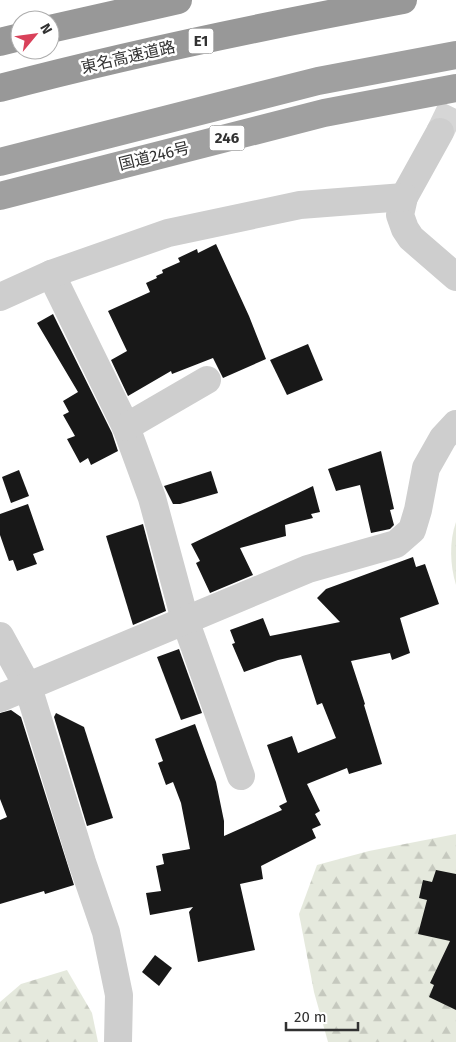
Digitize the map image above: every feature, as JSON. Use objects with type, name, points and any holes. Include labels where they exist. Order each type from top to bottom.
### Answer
[{"type":"highway","points":[[60,27],[178,0]]},
{"type":"highway","name":"東名高速道路","points":[[0,88],[56,73],[304,18],[403,0]]},
{"type":"highway","name":"国道246号","points":[[0,162],[318,81],[456,55]]},
{"type":"highway","name":"国道246号","points":[[0,196],[324,113],[456,88]]},
{"type":"street","points":[[440,132],[404,197],[400,214],[405,229],[411,238],[456,277]]},
{"type":"street","points":[[0,297],[50,274],[168,233],[300,205],[404,197]]},
{"type":"street","points":[[50,274],[126,427],[152,498],[185,620],[242,776]]},
{"type":"street","points":[[126,427],[207,380]]},
{"type":"street","points":[[0,698],[308,569],[396,544],[412,530],[426,468],[443,438],[456,424]]},
{"type":"street","points":[[0,636],[28,687],[82,862],[106,932],[119,995],[118,1042]]},
{"type":"green space","points":[[456,522],[456,585],[452,570],[451,554],[452,537]]},
{"type":"green space","points":[[456,834],[456,1042],[328,1042],[314,992],[299,914],[317,865],[369,851]]},
{"type":"green space","points":[[67,970],[92,1013],[98,1042],[0,1042],[0,1002],[21,984]]},
{"type":"building","points":[[216,244],[249,316],[266,359],[223,378],[213,358],[172,374],[171,371],[128,396],[111,360],[127,351],[108,311],[150,292],[146,283],[157,278],[156,276],[163,273],[162,270],[180,262],[178,258],[197,249],[198,253]]},
{"type":"building","points":[[53,314],[112,433],[118,451],[91,465],[88,458],[80,463],[67,439],[75,436],[63,415],[69,412],[63,401],[78,392],[37,323]]},
{"type":"building","points":[[308,344],[323,380],[287,395],[270,360]]},
{"type":"building","points":[[381,451],[394,509],[390,510],[394,525],[390,529],[371,533],[360,485],[336,491],[328,469]]},
{"type":"building","points":[[19,470],[29,496],[11,503],[2,477]]},
{"type":"building","points":[[211,471],[218,493],[180,504],[173,504],[164,486]]},
{"type":"building","points":[[313,486],[320,512],[311,514],[313,518],[285,525],[286,536],[240,548],[253,575],[210,593],[196,563],[200,561],[191,544]]},
{"type":"building","points":[[28,504],[44,550],[33,554],[37,564],[17,571],[13,560],[9,561],[0,535],[0,514]]},
{"type":"building","points":[[143,524],[166,611],[133,625],[106,536]]},
{"type":"building","points":[[413,557],[416,567],[425,564],[439,604],[400,618],[410,653],[392,660],[390,653],[351,661],[382,764],[349,774],[347,768],[307,784],[320,811],[315,814],[321,825],[312,829],[316,838],[261,866],[263,879],[240,884],[255,950],[198,962],[189,912],[193,907],[150,915],[146,893],[161,891],[156,866],[164,864],[162,854],[190,849],[181,803],[173,782],[166,785],[158,763],[163,761],[155,739],[195,724],[216,782],[224,821],[224,836],[282,810],[279,806],[287,802],[267,745],[292,736],[298,753],[336,738],[322,703],[317,705],[301,655],[278,660],[244,672],[232,644],[235,643],[230,630],[263,618],[270,636],[340,622],[317,598],[326,589]]},
{"type":"building","points":[[179,649],[202,713],[181,720],[157,657]]},
{"type":"building","points":[[11,710],[21,717],[74,885],[45,894],[44,891],[0,904],[0,820],[7,817],[0,799],[0,713]]},
{"type":"building","points":[[56,713],[84,727],[113,818],[87,826],[54,717]]},
{"type":"building","points":[[436,870],[456,874],[456,1010],[429,997],[434,985],[430,983],[450,941],[418,934],[427,900],[419,898],[423,880],[432,882]]},
{"type":"building","points":[[155,955],[172,968],[159,986],[142,972]]},
{"type":"tunnel","points":[[440,132],[456,99]]}]
